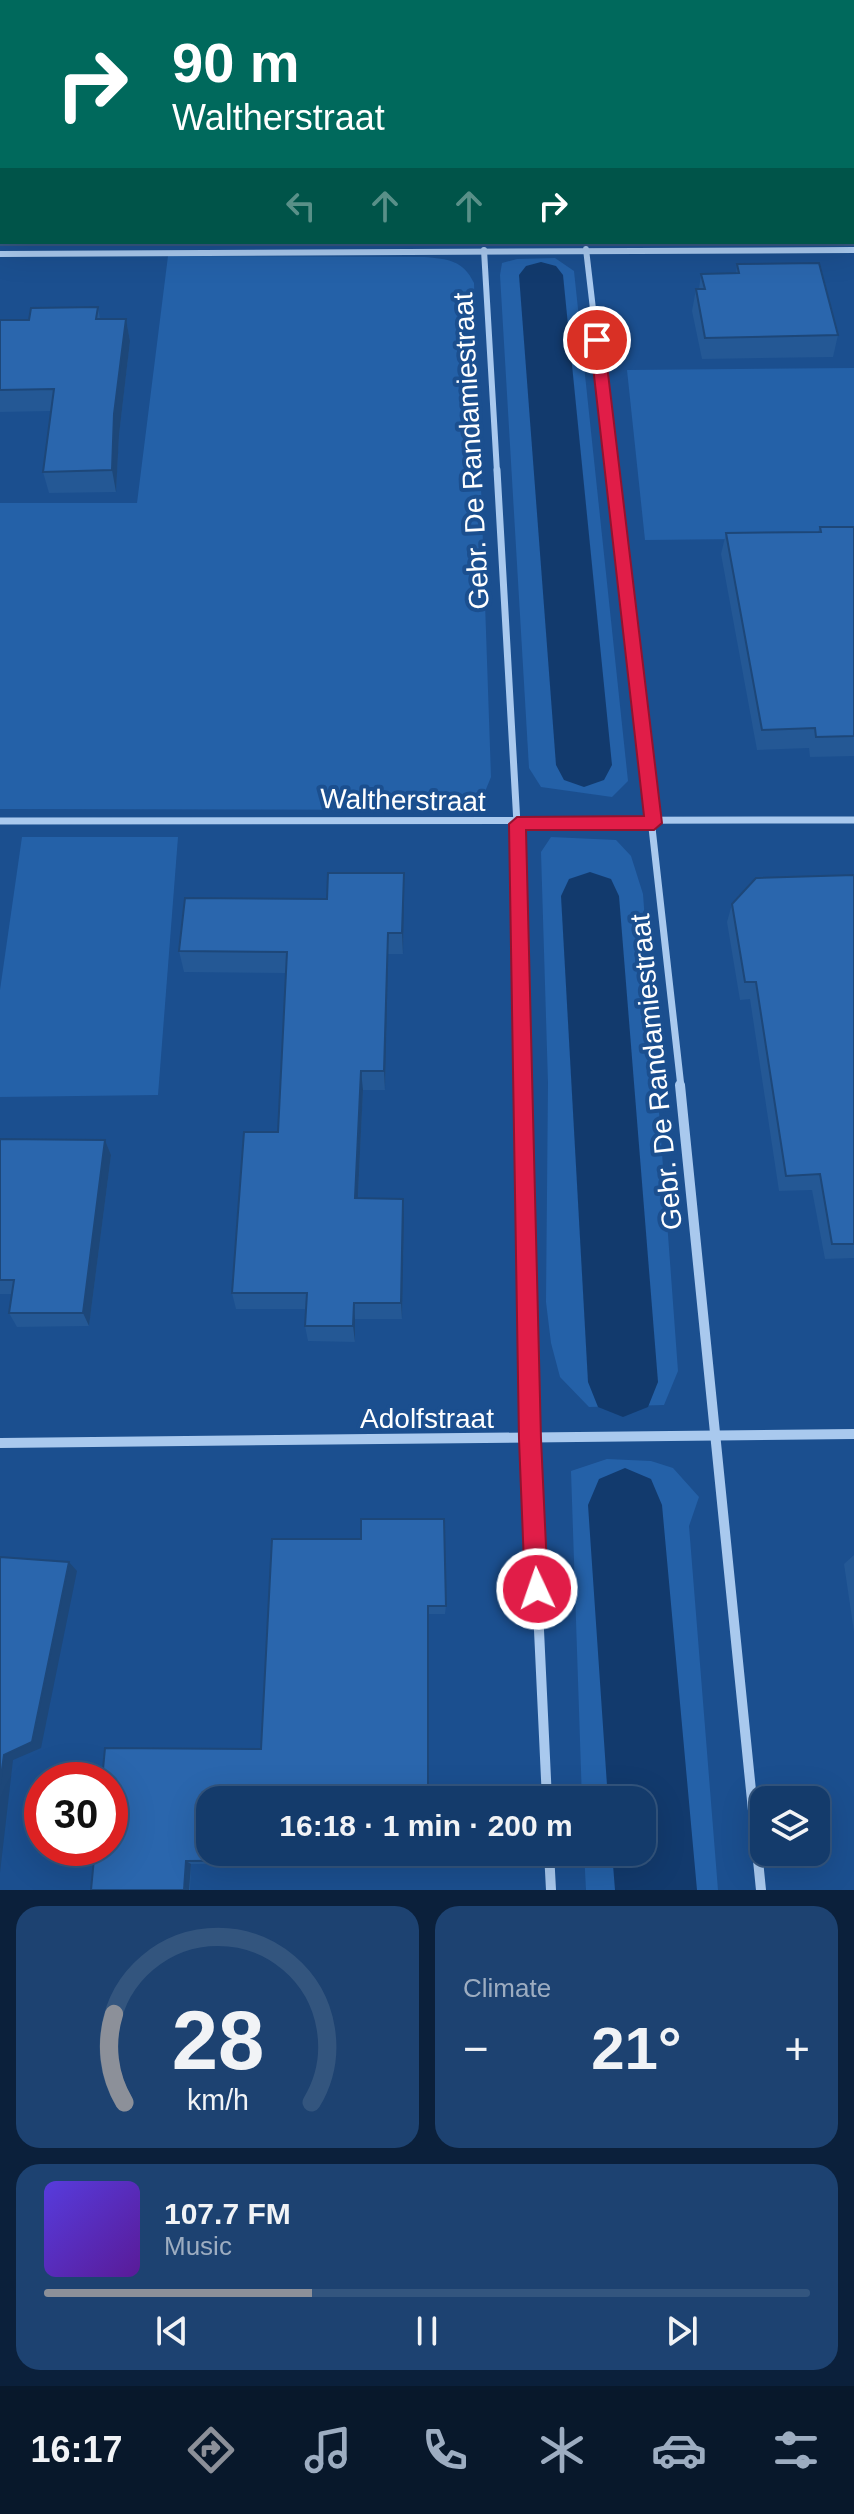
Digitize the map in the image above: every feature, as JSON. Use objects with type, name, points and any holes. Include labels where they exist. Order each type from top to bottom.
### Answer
[{"type":"street","points":[[0,254],[664,246],[854,250]]},
{"type":"street","name":"Gebr. De Randamiestraat","points":[[586,249],[654,823],[719,1435],[761,1890]]},
{"type":"street","name":"Gebr. De Randamiestraat","points":[[484,250],[517,824],[530,1439],[546,1786]]},
{"type":"street","name":"Waltherstraat","points":[[0,821],[172,819],[517,824],[854,820]]},
{"type":"street","name":"Adolfstraat","points":[[0,1443],[854,1434]]},
{"type":"street","points":[[550,1866],[551,1890]]},
{"type":"shaded area","points":[[168,256],[424,257],[460,265],[470,275],[474,283],[491,777],[482,799],[464,810],[0,809],[0,503],[137,503]]},
{"type":"shaded area","points":[[555,258],[574,271],[628,781],[612,797],[541,787],[529,768],[500,275],[502,263],[517,259]]},
{"type":"shaded area","points":[[854,368],[854,538],[645,540],[627,370]]},
{"type":"shaded area","points":[[22,837],[178,837],[158,1095],[0,1097],[0,990]]},
{"type":"shaded area","points":[[551,837],[616,840],[631,856],[643,894],[678,1371],[664,1405],[589,1407],[560,1377],[551,1343],[546,1302],[548,1083],[541,852]]},
{"type":"shaded area","points":[[607,1459],[651,1461],[673,1468],[699,1497],[689,1526],[718,1890],[586,1890],[585,1866],[656,1866],[656,1786],[582,1786],[571,1471]]},
{"type":"building","points":[[819,263],[838,335],[705,338],[696,289],[705,289],[701,274],[739,273],[737,264]]},
{"type":"building","points":[[98,307],[96,319],[126,319],[114,414],[112,470],[43,472],[54,389],[0,390],[0,320],[29,320],[31,308]]},
{"type":"building","points":[[820,527],[854,527],[854,736],[816,737],[815,728],[762,730],[726,533],[821,532]]},
{"type":"building","points":[[328,873],[404,873],[402,933],[388,933],[384,1071],[361,1071],[355,1198],[403,1199],[401,1303],[354,1303],[353,1326],[305,1326],[307,1293],[232,1293],[244,1132],[278,1132],[287,952],[179,951],[185,898],[327,899]]},
{"type":"building","points":[[854,875],[854,1244],[832,1244],[820,1174],[786,1176],[756,982],[745,982],[732,904],[756,878]]},
{"type":"building","points":[[0,1139],[105,1140],[83,1313],[9,1313],[14,1280],[0,1280]]},
{"type":"building","points":[[361,1519],[444,1519],[446,1606],[428,1606],[428,1786],[196,1786],[196,1861],[186,1861],[184,1890],[91,1890],[93,1866],[128,1866],[128,1762],[104,1762],[105,1748],[261,1749],[272,1539],[361,1539]]},
{"type":"building","points":[[0,1557],[69,1562],[32,1742],[4,1755],[0,1784]]},
{"type":"waterway","points":[[541,275],[584,765]]},
{"type":"waterway","points":[[590,896],[623,1382]]},
{"type":"waterway","points":[[625,1505],[656,1890]]},
{"type":"route","points":[[537,1589],[530,1439],[517,824],[654,823],[597,340]]}]
